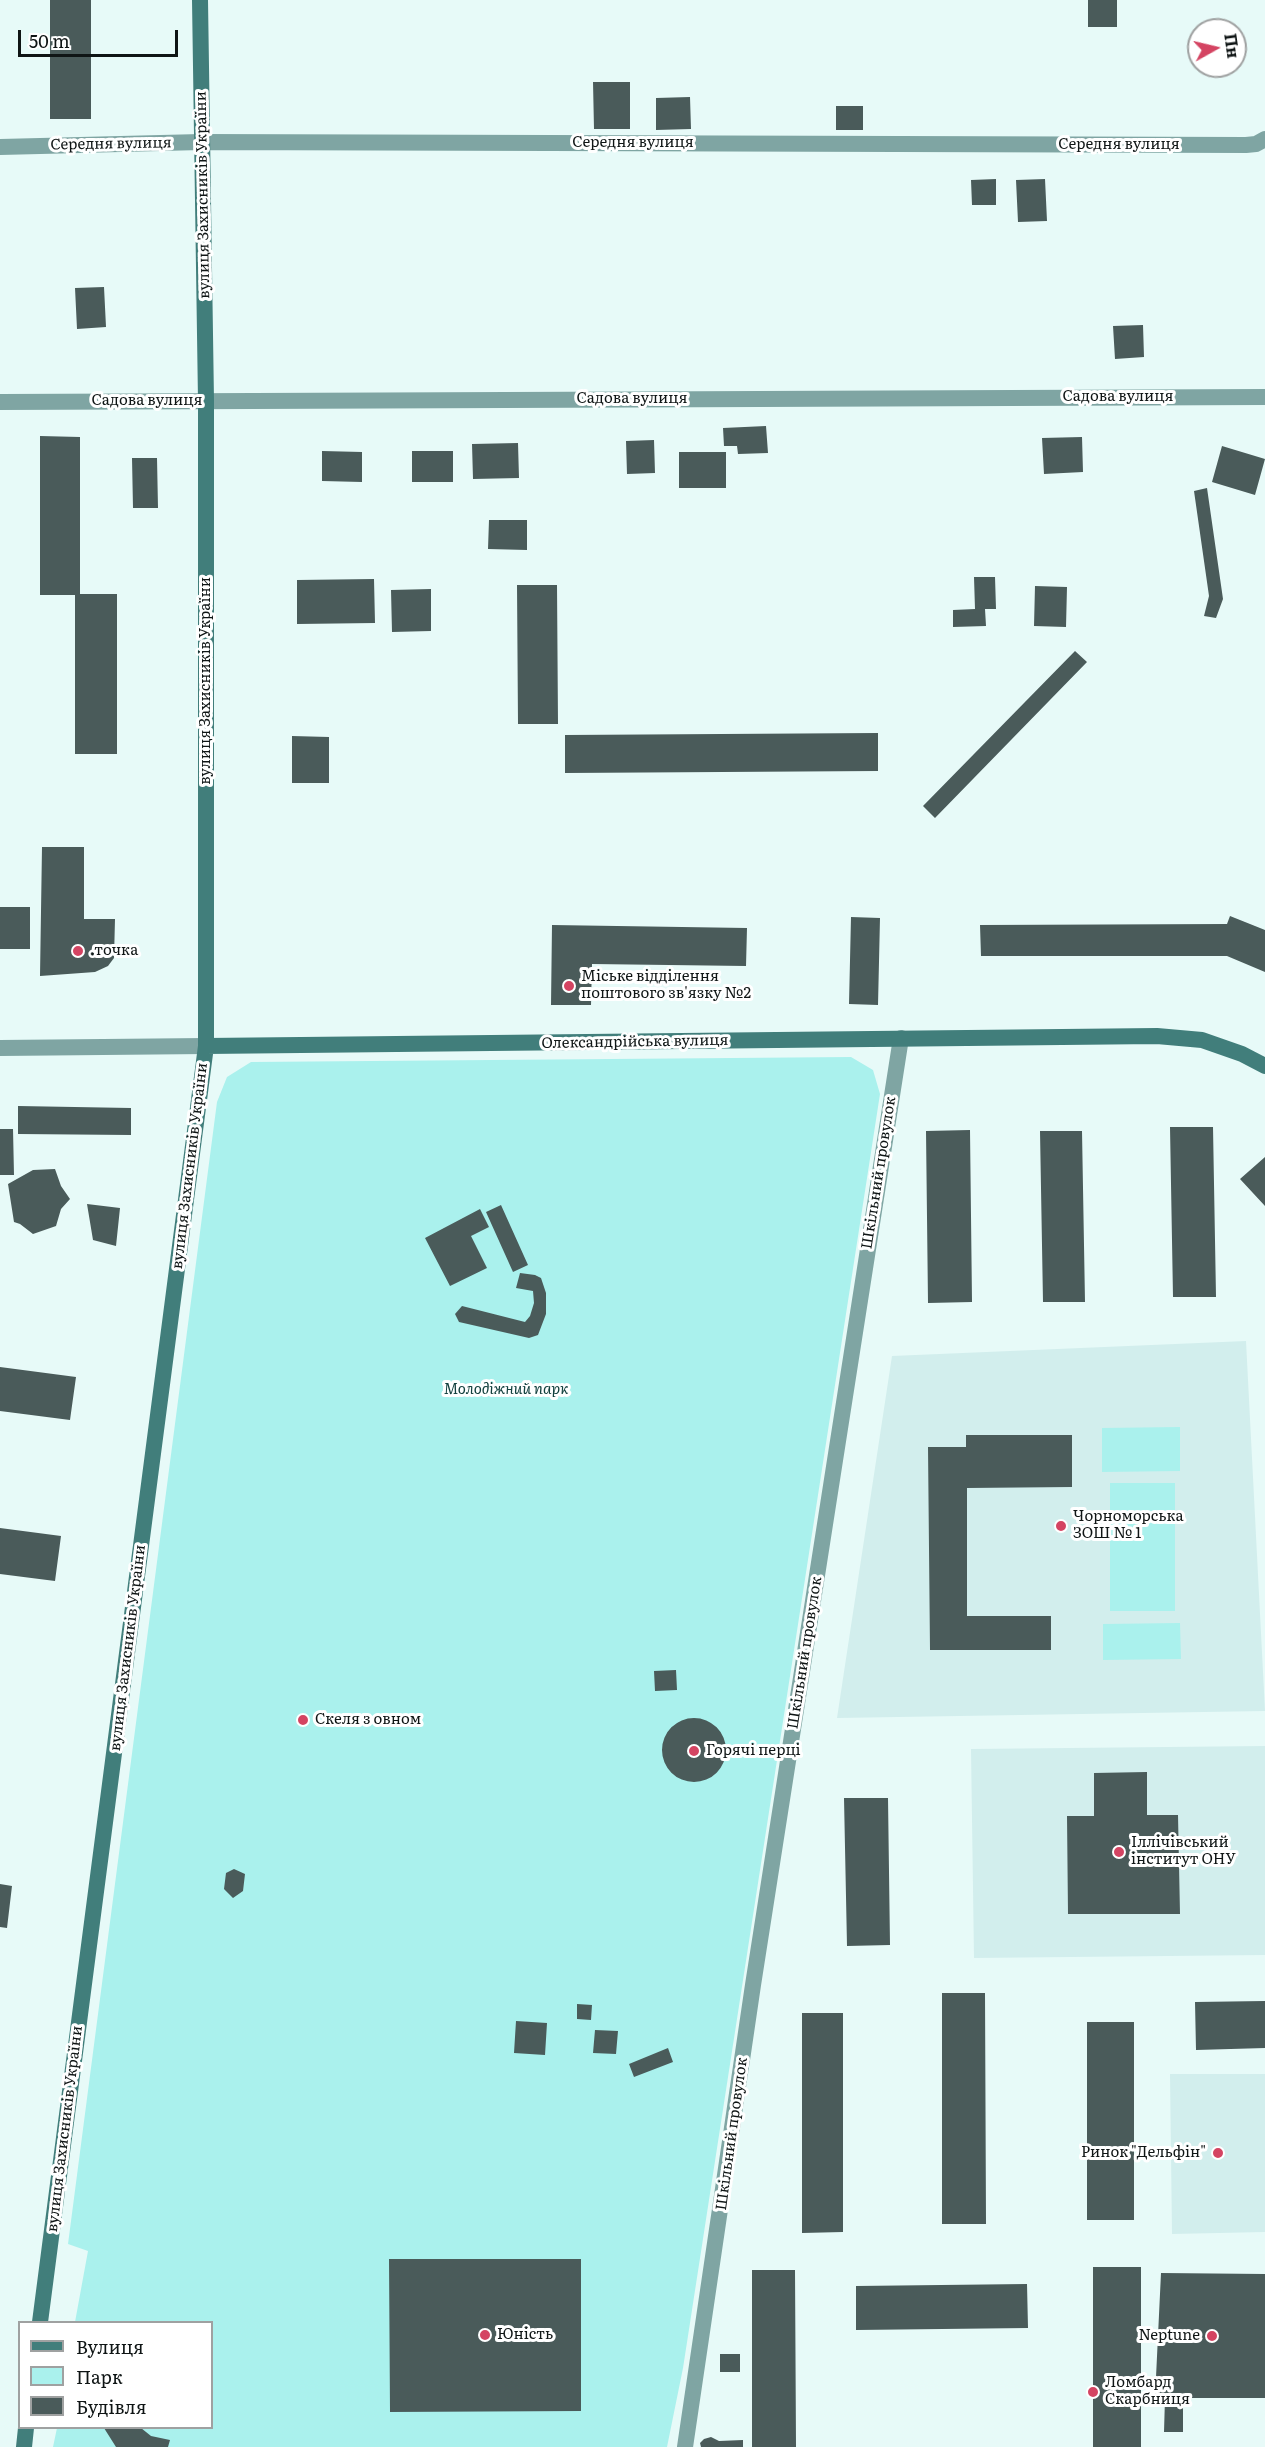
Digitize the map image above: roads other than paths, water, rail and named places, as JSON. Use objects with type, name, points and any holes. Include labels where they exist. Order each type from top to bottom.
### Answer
[{"type":"main road","name":"вулиця Захисників України","points":[[40,2321],[206,1046],[206,400],[200,0]]},
{"type":"main road","name":"Олександрійська вулиця","points":[[206,1046],[1157,1036],[1202,1040],[1242,1054],[1265,1066]]},
{"type":"main road","points":[[24,2447],[26,2429]]},
{"type":"street","name":"Середня вулиця","points":[[0,147],[201,142],[1246,145],[1265,140]]},
{"type":"street","name":"Садова вулиця","points":[[0,402],[1265,397]]},
{"type":"street","name":"Шкільний провулок","points":[[685,2447],[753,1985],[900,1038]]},
{"type":"street","name":"Олександрійська вулиця","points":[[0,1048],[206,1046]]},
{"type":"place","name":".точка","points":[[78,951]]},
{"type":"place","name":"Міське відділення поштового зв'язку №2","points":[[569,986]]},
{"type":"place","name":"Чорноморська ЗОШ № 1","points":[[1061,1526]]},
{"type":"place","name":"Скеля з овном","points":[[303,1720]]},
{"type":"place","name":"Горячі перці","points":[[694,1751]]},
{"type":"place","name":"Іллічівський інститут ОНУ","points":[[1119,1852]]},
{"type":"place","name":"Ринок \"Дельфін\"","points":[[1218,2153]]},
{"type":"place","name":"Юність","points":[[485,2335]]},
{"type":"place","name":"Neptune","points":[[1212,2336]]},
{"type":"place","name":"Ломбард Скарбниця","points":[[1093,2392]]},
{"type":"park label","name":"Молодіжний парк","points":[[506,1390]]}]
